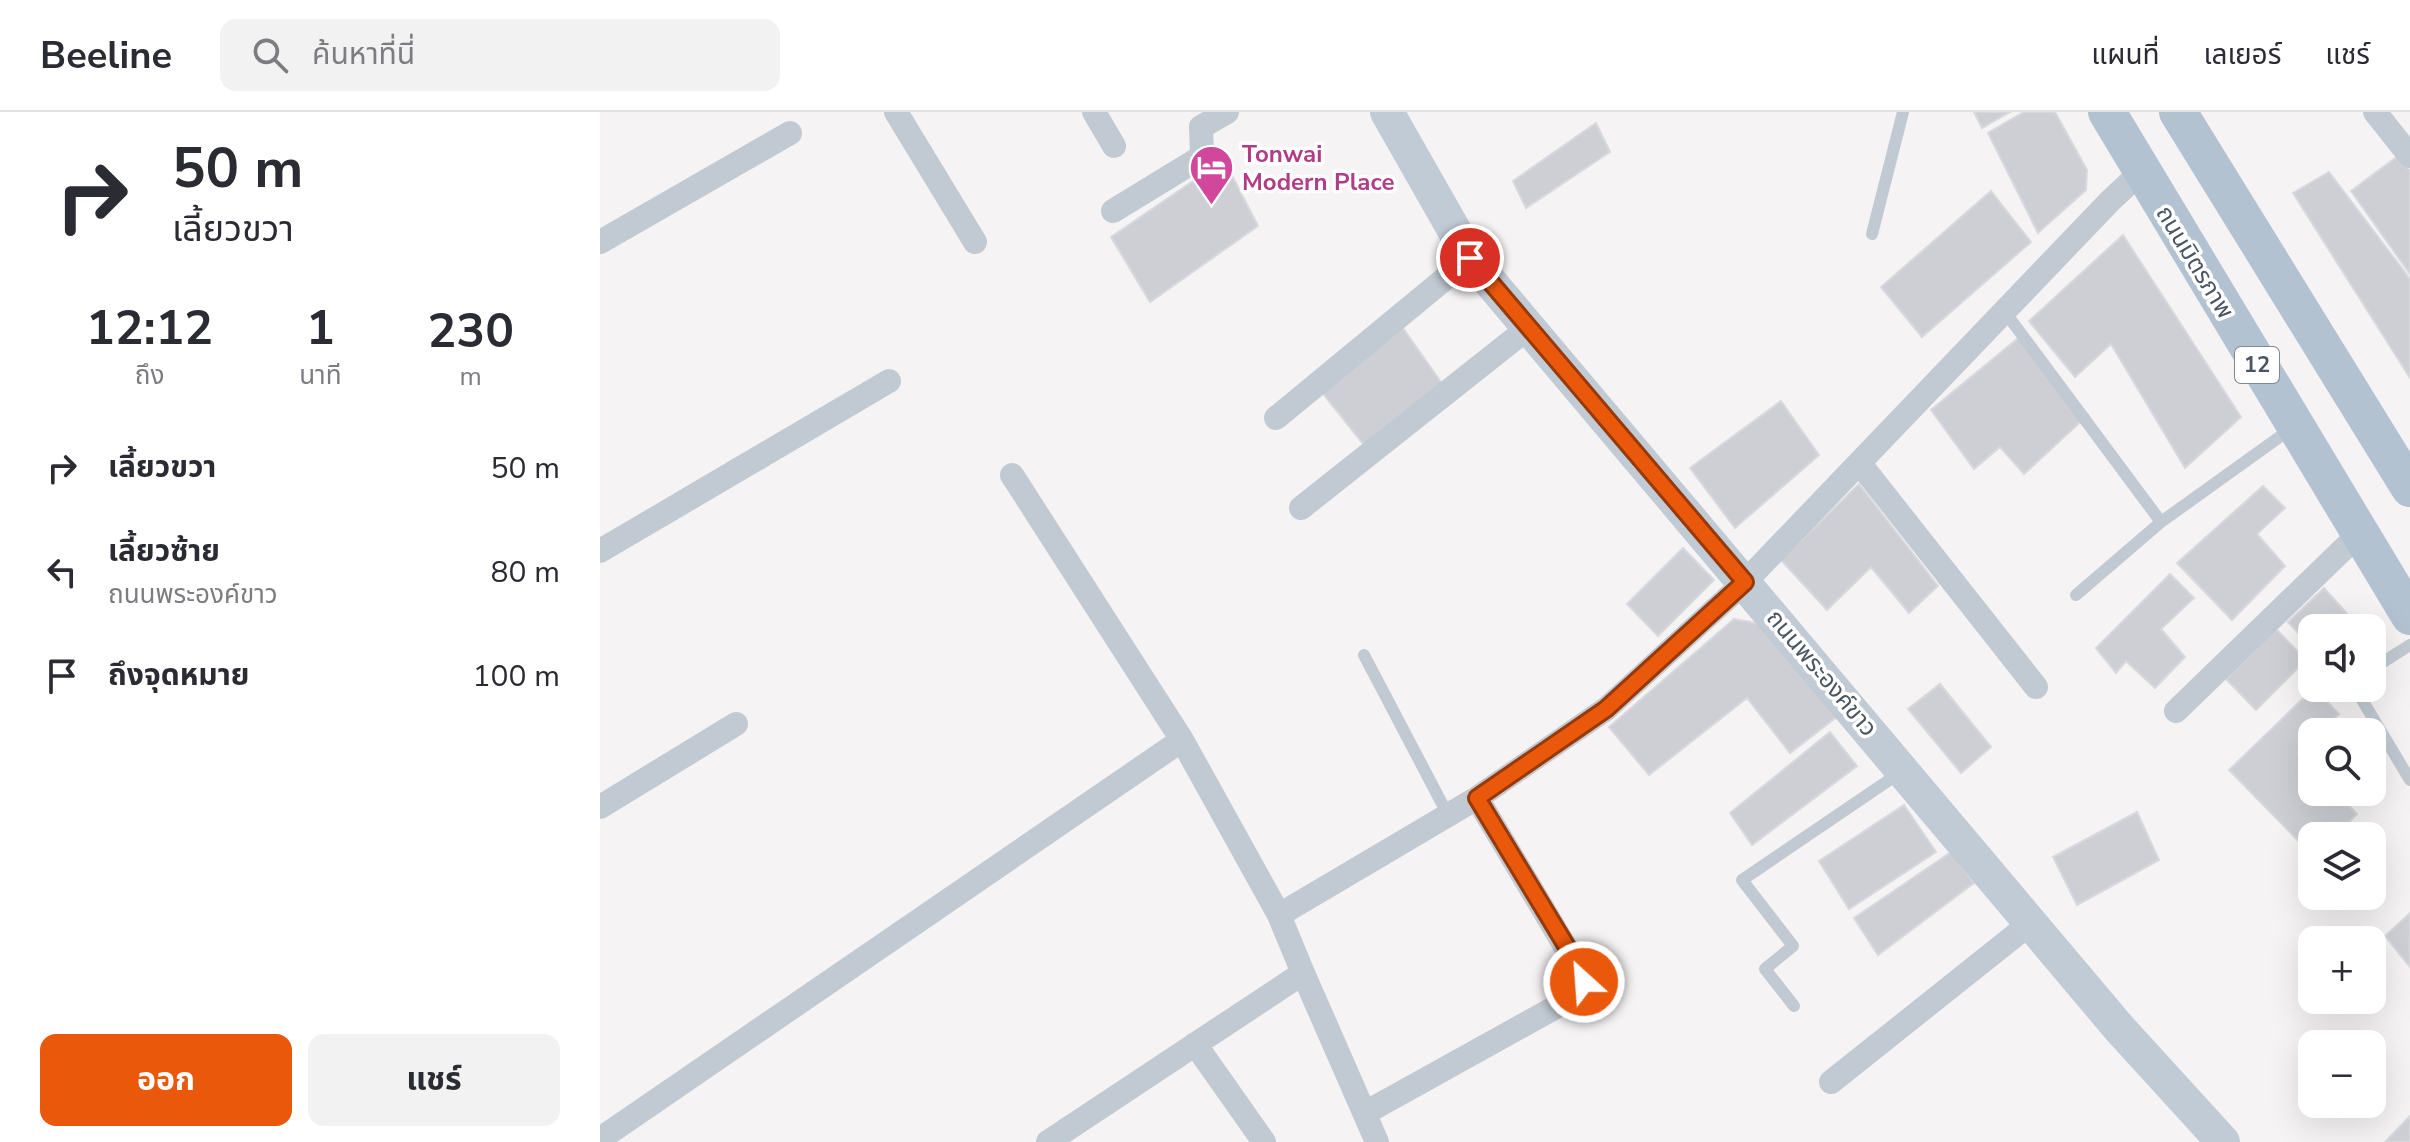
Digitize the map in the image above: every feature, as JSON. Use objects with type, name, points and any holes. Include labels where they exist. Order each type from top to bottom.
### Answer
[{"type":"main road","name":"ถนนมิตรภาพ","points":[[2107,112],[2140,173],[2410,616]]},
{"type":"main road","points":[[2189,116],[2410,488]]},
{"type":"street","points":[[896,112],[975,242]]},
{"type":"street","points":[[1094,112],[1114,146]]},
{"type":"street","points":[[1113,211],[1198,159],[1202,154],[1198,138],[1201,127],[1227,112]]},
{"type":"street","name":"ถนนพระองค์ขาว","points":[[1387,112],[1470,258],[1527,329],[1745,582],[2119,1028],[2223,1142]]},
{"type":"street","points":[[2375,112],[2410,156]]},
{"type":"street","points":[[600,242],[790,133]]},
{"type":"street","points":[[1279,915],[1477,798],[1606,709],[1745,582],[2140,173]]},
{"type":"street","points":[[1276,418],[1470,258]]},
{"type":"street","points":[[1301,508],[1527,329]]},
{"type":"street","points":[[600,551],[889,381]]},
{"type":"street","points":[[1861,465],[2036,687]]},
{"type":"street","points":[[1012,475],[1182,740],[1279,915],[1377,1142]]},
{"type":"street","points":[[2176,711],[2360,533]]},
{"type":"street","points":[[600,807],[736,724]]},
{"type":"street","points":[[600,1139],[1182,740]]},
{"type":"street","points":[[1365,1113],[1583,992],[1584,982],[1576,962],[1477,798]]},
{"type":"street","points":[[1831,1082],[2032,922]]},
{"type":"street","points":[[1048,1142],[1303,973]]},
{"type":"street","points":[[1195,1044],[1264,1142]]},
{"type":"lane","points":[[1872,234],[1903,112]]},
{"type":"lane","points":[[2005,312],[2161,522]]},
{"type":"lane","points":[[2076,595],[2161,522],[2294,426]]},
{"type":"lane","points":[[2386,660],[2410,645]]},
{"type":"lane","points":[[1364,655],[1448,815]]},
{"type":"lane","points":[[2363,702],[2410,780]]},
{"type":"lane","points":[[1794,1006],[1765,969],[1793,946],[1742,880],[1904,770]]},
{"type":"building","points":[[1974,112],[2010,112],[1982,128]]},
{"type":"building","points":[[2024,112],[2055,112],[2087,170],[2086,190],[2038,233],[1988,133]]},
{"type":"building","points":[[1596,123],[1610,152],[1526,208],[1513,181]]},
{"type":"building","points":[[2398,156],[2410,171],[2410,274],[2351,191]]},
{"type":"building","points":[[1224,160],[1258,226],[1150,302],[1111,237]]},
{"type":"building","points":[[2329,172],[2410,279],[2410,378],[2293,193]]},
{"type":"building","points":[[1991,191],[2031,242],[1922,337],[1881,287]]},
{"type":"building","points":[[2123,235],[2241,417],[2185,468],[2111,344],[2075,377],[2029,321]]},
{"type":"building","points":[[1403,328],[1443,385],[1364,445],[1320,390]]},
{"type":"building","points":[[2022,335],[2088,415],[2024,474],[2000,447],[1974,469],[1931,410]]},
{"type":"building","points":[[1781,401],[1819,455],[1735,528],[1690,468]]},
{"type":"building","points":[[1859,484],[1938,586],[1909,613],[1871,567],[1827,610],[1781,560]]},
{"type":"building","points":[[2263,486],[2285,508],[2257,534],[2285,566],[2232,620],[2177,563]]},
{"type":"building","points":[[1683,548],[1714,580],[1658,636],[1627,604]]},
{"type":"building","points":[[2170,574],[2194,598],[2161,629],[2185,657],[2155,688],[2126,661],[2116,673],[2096,648]]},
{"type":"building","points":[[2324,588],[2347,614],[2298,614],[2298,633],[2288,622]]},
{"type":"building","points":[[1734,619],[1760,624],[1838,716],[1790,753],[1747,698],[1649,775],[1609,727]]},
{"type":"building","points":[[2276,629],[2298,652],[2298,668],[2256,710],[2226,679]]},
{"type":"building","points":[[1940,684],[1991,747],[1961,773],[1908,709]]},
{"type":"building","points":[[2299,702],[2327,702],[2339,714],[2335,718],[2298,718],[2298,806],[2349,806],[2357,814],[2349,822],[2298,822],[2298,841],[2229,770]]},
{"type":"building","points":[[1830,732],[1857,766],[1752,845],[1730,813]]},
{"type":"building","points":[[1904,805],[1936,852],[1849,909],[1819,861]]},
{"type":"building","points":[[2137,812],[2159,860],[2077,905],[2053,857]]},
{"type":"building","points":[[1951,852],[1974,883],[1878,955],[1854,918]]},
{"type":"building","points":[[2410,913],[2410,967],[2386,937]]},
{"type":"building","points":[[2410,1116],[2410,1142],[2385,1142]]},
{"type":"place","name":"Tonwai Modern Place","points":[[1211,207]]},
{"type":"route","points":[[1470,258],[1527,329],[1745,582],[1606,709],[1477,798],[1576,962],[1584,982]]}]
